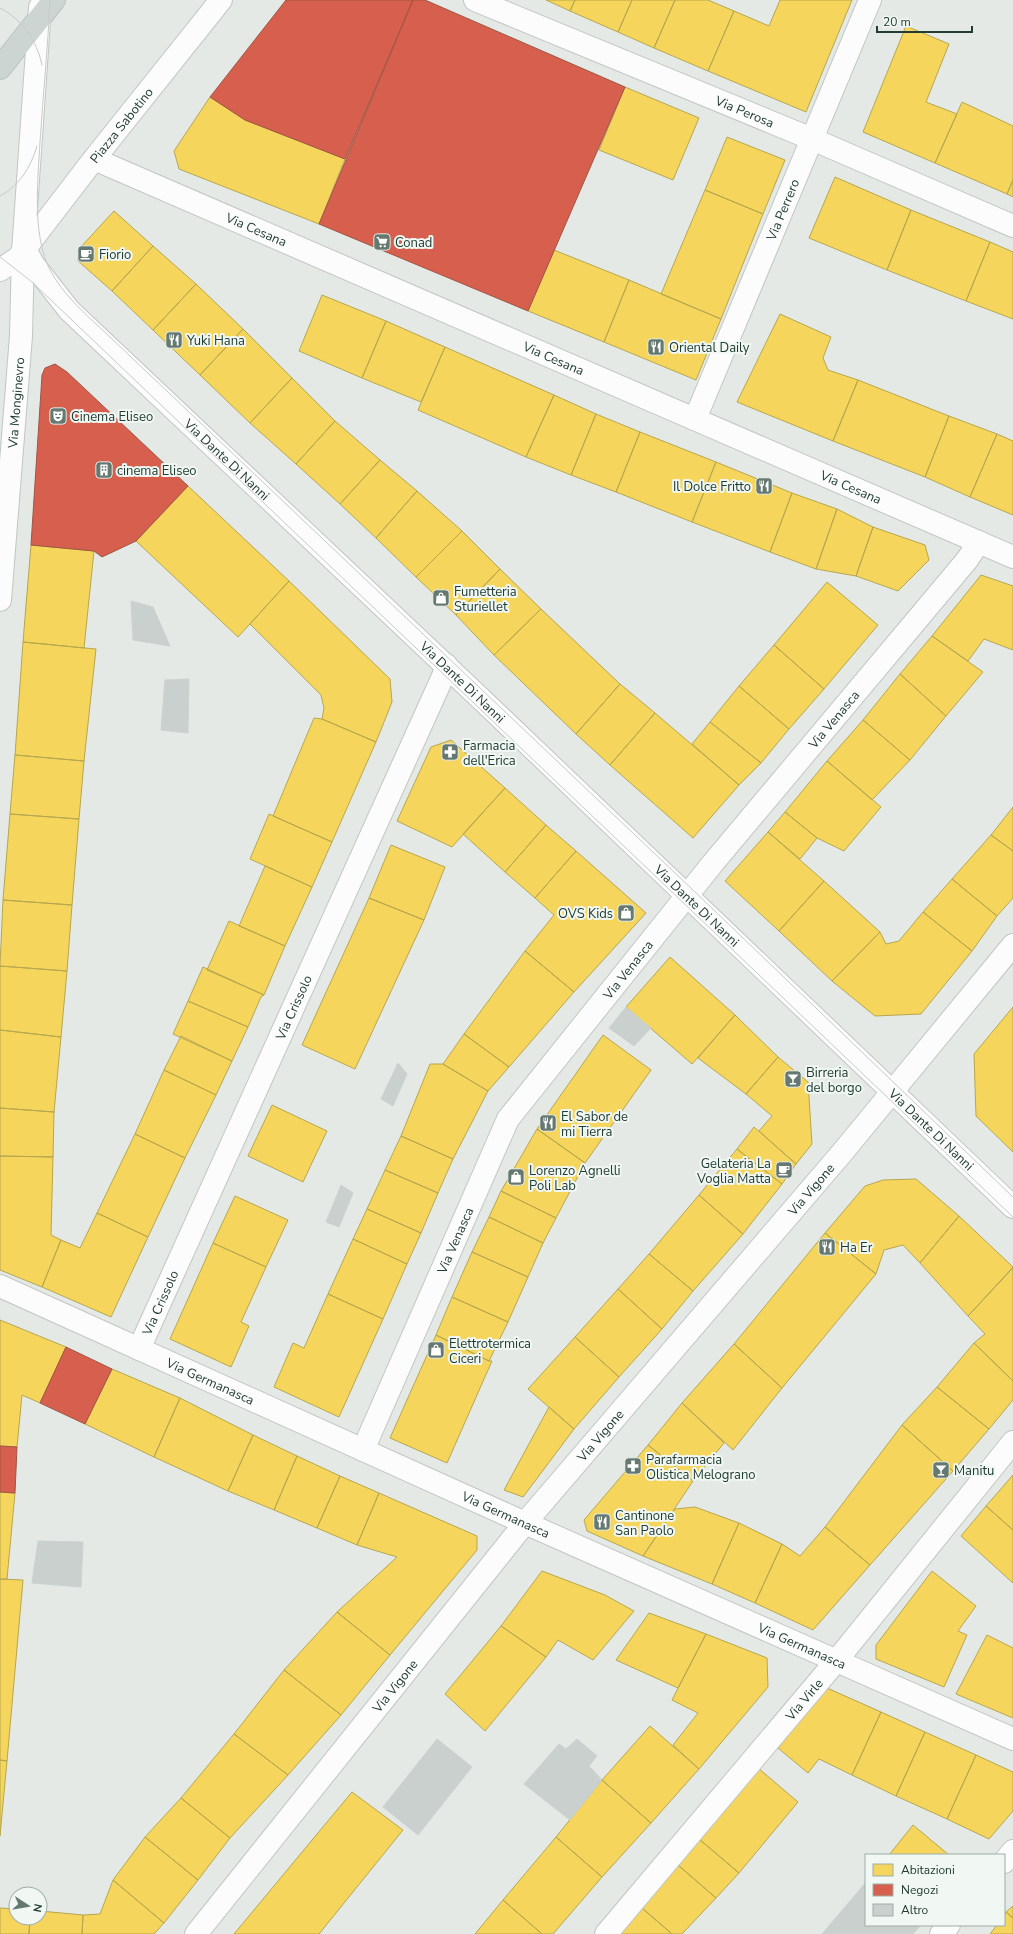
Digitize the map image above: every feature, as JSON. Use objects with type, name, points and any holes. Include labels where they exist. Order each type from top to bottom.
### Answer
[{"type":"main road","points":[[0,68],[40,9],[54,0]]},
{"type":"street","name":"Piazza Sabotino","points":[[0,270],[15,261],[221,0]]},
{"type":"street","name":"Via Perosa","points":[[475,0],[812,139],[1013,226]]},
{"type":"street","name":"Via Perrero","points":[[695,419],[870,0]]},
{"type":"street","points":[[24,250],[40,9]]},
{"type":"street","name":"Via Cesana","points":[[94,159],[1013,557]]},
{"type":"street","name":"Via Monginevro","points":[[0,600],[21,336],[24,250]]},
{"type":"street","name":"Via Dante Di Nanni","points":[[24,250],[69,310],[446,665],[1013,1207]]},
{"type":"street","name":"Via Venasca","points":[[363,1450],[508,1119],[688,897],[713,863],[961,566],[979,542]]},
{"type":"street","name":"Via Crissolo","points":[[139,1349],[444,674],[446,665]]},
{"type":"street","name":"Via Vigone","points":[[196,1934],[525,1523],[893,1092],[1013,945]]},
{"type":"street","name":"Via Germanasca","points":[[0,1286],[525,1523],[1013,1739]]},
{"type":"street","name":"Via Virle","points":[[606,1934],[837,1660],[1013,1442]]},
{"type":"street","points":[[1005,1861],[1013,1851]]},
{"type":"street","points":[[941,1934],[948,1926]]},
{"type":"building: Abitazioni","points":[[546,0],[575,0],[570,11]]},
{"type":"building: Abitazioni","points":[[575,0],[632,0],[618,32],[570,11]]},
{"type":"building: Abitazioni","points":[[632,0],[675,0],[654,48],[618,32]]},
{"type":"building: Abitazioni","points":[[675,0],[708,0],[734,11],[708,71],[654,48]]},
{"type":"building: Abitazioni","points":[[780,0],[852,0],[806,112],[708,71],[734,11],[769,26]]},
{"type":"building: Abitazioni","points":[[906,26],[949,44],[926,102],[957,114],[935,163],[863,132]]},
{"type":"building: Abitazioni","points":[[625,87],[699,118],[673,180],[599,150]]},
{"type":"building: Abitazioni","points":[[210,97],[245,120],[345,159],[319,224],[179,169],[174,151]]},
{"type":"building: Abitazioni","points":[[962,102],[1013,126],[1013,179],[1007,194],[935,163]]},
{"type":"building: Abitazioni","points":[[727,137],[785,160],[763,214],[705,190]]},
{"type":"building: Abitazioni","points":[[835,177],[911,210],[887,270],[809,238]]},
{"type":"building: Abitazioni","points":[[1013,181],[1013,197],[1007,194]]},
{"type":"building: Abitazioni","points":[[705,190],[763,214],[721,319],[661,294]]},
{"type":"building: Abitazioni","points":[[911,210],[990,242],[966,301],[887,270]]},
{"type":"building: Abitazioni","points":[[114,211],[153,246],[112,291],[78,261],[79,249]]},
{"type":"building: Abitazioni","points":[[990,242],[1013,252],[1013,319],[966,301]]},
{"type":"building: Abitazioni","points":[[153,246],[196,284],[153,330],[112,291]]},
{"type":"building: Abitazioni","points":[[554,250],[629,280],[604,342],[528,311]]},
{"type":"building: Abitazioni","points":[[629,280],[721,319],[696,380],[604,342]]},
{"type":"building: Abitazioni","points":[[196,284],[243,329],[200,375],[153,330]]},
{"type":"building: Abitazioni","points":[[322,295],[386,321],[362,378],[299,351]]},
{"type":"building: Abitazioni","points":[[780,314],[831,337],[823,358],[828,370],[858,380],[833,441],[737,402]]},
{"type":"building: Abitazioni","points":[[386,321],[445,347],[421,402],[362,378]]},
{"type":"building: Abitazioni","points":[[243,329],[292,378],[250,423],[200,375]]},
{"type":"building: Abitazioni","points":[[445,347],[554,395],[526,457],[418,410]]},
{"type":"building: Abitazioni","points":[[292,378],[335,421],[296,464],[250,423]]},
{"type":"building: Abitazioni","points":[[858,380],[949,416],[925,477],[833,441]]},
{"type":"building: Abitazioni","points":[[554,395],[596,414],[571,475],[526,457]]},
{"type":"building: Abitazioni","points":[[596,414],[640,432],[616,492],[571,475]]},
{"type":"building: Abitazioni","points":[[949,416],[997,434],[970,497],[925,477]]},
{"type":"building: Abitazioni","points":[[335,421],[380,460],[340,504],[296,464]]},
{"type":"building: Abitazioni","points":[[640,432],[716,462],[692,522],[616,492]]},
{"type":"building: Abitazioni","points":[[997,434],[1013,441],[1013,515],[970,497]]},
{"type":"building: Abitazioni","points":[[380,460],[417,491],[376,538],[340,504]]},
{"type":"building: Abitazioni","points":[[716,462],[792,493],[770,552],[692,522]]},
{"type":"building: Abitazioni","points":[[188,486],[289,581],[238,637],[136,541]]},
{"type":"building: Abitazioni","points":[[417,491],[462,531],[416,577],[376,538]]},
{"type":"building: Abitazioni","points":[[792,493],[837,509],[816,569],[770,552]]},
{"type":"building: Abitazioni","points":[[837,509],[873,527],[856,576],[816,569]]},
{"type":"building: Abitazioni","points":[[873,527],[925,545],[929,560],[898,591],[856,576]]},
{"type":"building: Abitazioni","points":[[462,531],[500,569],[456,615],[416,577]]},
{"type":"building: Abitazioni","points":[[31,545],[94,551],[84,648],[23,642]]},
{"type":"building: Abitazioni","points":[[500,569],[541,609],[494,655],[456,615]]},
{"type":"building: Abitazioni","points":[[981,575],[1013,586],[1013,650],[984,639],[968,661],[932,636]]},
{"type":"building: Abitazioni","points":[[289,581],[390,679],[392,702],[376,742],[322,719],[324,708],[321,695],[250,624]]},
{"type":"building: Abitazioni","points":[[827,582],[878,625],[824,689],[774,645]]},
{"type":"building: Abitazioni","points":[[541,609],[620,684],[576,734],[494,655]]},
{"type":"building: Abitazioni","points":[[932,636],[983,672],[946,716],[900,674]]},
{"type":"building: Abitazioni","points":[[23,642],[96,649],[84,761],[15,755]]},
{"type":"building: Abitazioni","points":[[774,645],[824,689],[789,729],[739,686]]},
{"type":"building: Abitazioni","points":[[900,674],[946,716],[910,760],[863,720]]},
{"type":"building: Abitazioni","points":[[620,684],[655,713],[610,765],[576,734]]},
{"type":"building: Abitazioni","points":[[739,686],[789,729],[761,763],[710,722]]},
{"type":"building: Abitazioni","points":[[655,713],[739,785],[693,838],[610,765]]},
{"type":"building: Abitazioni","points":[[314,718],[322,719],[376,742],[332,842],[273,816]]},
{"type":"building: Abitazioni","points":[[863,720],[910,760],[872,800],[827,761]]},
{"type":"building: Abitazioni","points":[[710,722],[761,763],[739,785],[692,744]]},
{"type":"building: Abitazioni","points":[[451,740],[505,788],[452,847],[397,821],[431,747]]},
{"type":"building: Abitazioni","points":[[15,755],[84,761],[79,819],[10,814]]},
{"type":"building: Abitazioni","points":[[827,761],[881,807],[844,851],[817,838],[785,812]]},
{"type":"building: Abitazioni","points":[[505,788],[546,825],[505,872],[463,834]]},
{"type":"building: Abitazioni","points":[[1013,807],[1013,851],[991,835]]},
{"type":"building: Abitazioni","points":[[785,812],[817,838],[800,859],[768,832]]},
{"type":"building: Abitazioni","points":[[10,814],[79,819],[72,905],[3,900]]},
{"type":"building: Abitazioni","points":[[269,814],[332,842],[312,887],[250,859]]},
{"type":"building: Abitazioni","points":[[546,825],[576,851],[535,898],[505,872]]},
{"type":"building: Abitazioni","points":[[768,832],[824,881],[779,931],[725,881]]},
{"type":"building: Abitazioni","points":[[991,835],[1013,851],[1013,898],[997,916],[952,879]]},
{"type":"building: Abitazioni","points":[[391,845],[445,867],[424,920],[369,898]]},
{"type":"building: Abitazioni","points":[[576,851],[646,913],[574,992],[525,951],[554,915],[535,898]]},
{"type":"building: Abitazioni","points":[[265,866],[312,887],[285,946],[239,926]]},
{"type":"building: Abitazioni","points":[[952,879],[997,916],[972,951],[923,912]]},
{"type":"building: Abitazioni","points":[[824,881],[880,932],[832,981],[779,931]]},
{"type":"building: Abitazioni","points":[[369,898],[424,920],[355,1069],[302,1045]]},
{"type":"building: Abitazioni","points":[[3,900],[72,905],[67,971],[0,966]]},
{"type":"building: Abitazioni","points":[[923,912],[972,951],[921,1014],[875,1016],[832,981],[880,932],[886,944],[899,941]]},
{"type":"building: Abitazioni","points":[[229,921],[285,946],[264,995],[207,970]]},
{"type":"building: Abitazioni","points":[[525,951],[574,992],[509,1067],[464,1034]]},
{"type":"building: Abitazioni","points":[[670,957],[735,1015],[692,1064],[626,1007]]},
{"type":"building: Abitazioni","points":[[0,966],[67,971],[61,1037],[0,1030]]},
{"type":"building: Abitazioni","points":[[203,967],[264,995],[261,997],[248,1027],[188,1001]]},
{"type":"building: Abitazioni","points":[[188,1001],[248,1027],[232,1061],[173,1034]]},
{"type":"building: Abitazioni","points":[[1013,1007],[1013,1152],[976,1116],[974,1054]]},
{"type":"building: Abitazioni","points":[[735,1015],[778,1057],[746,1094],[698,1058]]},
{"type":"building: Abitazioni","points":[[0,1030],[61,1037],[54,1112],[0,1108]]},
{"type":"building: Abitazioni","points":[[464,1034],[509,1067],[488,1091],[443,1064]]},
{"type":"building: Abitazioni","points":[[603,1035],[651,1070],[585,1163],[537,1129]]},
{"type":"building: Abitazioni","points":[[181,1036],[232,1061],[216,1095],[164,1070]]},
{"type":"building: Abitazioni","points":[[778,1057],[808,1082],[812,1144],[796,1164],[759,1131],[772,1116],[746,1094]]},
{"type":"building: Abitazioni","points":[[430,1064],[443,1064],[488,1091],[453,1159],[401,1136]]},
{"type":"building: Abitazioni","points":[[164,1070],[216,1095],[185,1158],[135,1134]]},
{"type":"building: Abitazioni","points":[[272,1105],[327,1131],[303,1182],[248,1156]]},
{"type":"building: Abitazioni","points":[[0,1108],[54,1112],[53,1157],[0,1156]]},
{"type":"building: Abitazioni","points":[[754,1127],[796,1164],[782,1184],[737,1149]]},
{"type":"building: Abitazioni","points":[[537,1129],[585,1163],[556,1218],[501,1191]]},
{"type":"building: Abitazioni","points":[[135,1134],[185,1158],[148,1237],[97,1213]]},
{"type":"building: Abitazioni","points":[[401,1136],[453,1159],[438,1193],[385,1170]]},
{"type":"building: Abitazioni","points":[[737,1149],[782,1184],[743,1234],[699,1195]]},
{"type":"building: Abitazioni","points":[[0,1156],[53,1157],[51,1235],[61,1240],[42,1287],[0,1270]]},
{"type":"building: Abitazioni","points":[[385,1170],[438,1193],[421,1233],[367,1209]]},
{"type":"building: Abitazioni","points":[[916,1179],[959,1216],[920,1263],[903,1245],[884,1250],[876,1274],[825,1233],[865,1186],[883,1180]]},
{"type":"building: Abitazioni","points":[[501,1191],[556,1218],[543,1243],[489,1217]]},
{"type":"building: Abitazioni","points":[[699,1195],[743,1234],[693,1291],[649,1254]]},
{"type":"building: Abitazioni","points":[[235,1196],[288,1220],[266,1267],[213,1243]]},
{"type":"building: Abitazioni","points":[[367,1209],[421,1233],[407,1264],[353,1239]]},
{"type":"building: Abitazioni","points":[[97,1213],[148,1237],[111,1317],[42,1287],[61,1240],[80,1248]]},
{"type":"building: Abitazioni","points":[[959,1216],[1013,1267],[968,1316],[920,1263]]},
{"type":"building: Abitazioni","points":[[489,1217],[543,1243],[528,1277],[472,1252]]},
{"type":"building: Abitazioni","points":[[825,1233],[876,1274],[782,1388],[734,1344]]},
{"type":"building: Abitazioni","points":[[353,1239],[407,1264],[383,1319],[328,1294]]},
{"type":"building: Abitazioni","points":[[213,1243],[266,1267],[241,1322],[249,1326],[231,1367],[170,1339]]},
{"type":"building: Abitazioni","points":[[472,1252],[528,1277],[508,1322],[452,1297]]},
{"type":"building: Abitazioni","points":[[649,1254],[693,1291],[662,1329],[618,1289]]},
{"type":"building: Abitazioni","points":[[1013,1268],[1013,1381],[974,1343],[985,1334],[968,1316]]},
{"type":"building: Abitazioni","points":[[618,1289],[662,1329],[619,1377],[575,1337]]},
{"type":"building: Abitazioni","points":[[328,1294],[383,1319],[339,1417],[274,1387],[293,1343],[304,1348]]},
{"type":"building: Abitazioni","points":[[452,1297],[508,1322],[489,1361],[436,1335]]},
{"type":"building: Abitazioni","points":[[0,1320],[66,1347],[40,1403],[22,1395],[17,1447],[0,1446]]},
{"type":"building: Abitazioni","points":[[436,1335],[489,1361],[492,1361],[447,1463],[390,1438]]},
{"type":"building: Abitazioni","points":[[575,1337],[619,1377],[574,1429],[528,1389]]},
{"type":"building: Abitazioni","points":[[974,1343],[1013,1381],[1013,1400],[989,1429],[937,1387]]},
{"type":"building: Abitazioni","points":[[734,1344],[782,1388],[733,1450],[682,1403]]},
{"type":"building: Abitazioni","points":[[112,1369],[180,1398],[154,1457],[85,1424]]},
{"type":"building: Abitazioni","points":[[937,1387],[989,1429],[953,1471],[902,1425]]},
{"type":"building: Abitazioni","points":[[180,1398],[253,1435],[228,1491],[154,1457]]},
{"type":"building: Abitazioni","points":[[682,1403],[724,1443],[693,1481],[648,1445]]},
{"type":"building: Abitazioni","points":[[549,1407],[574,1429],[523,1497],[504,1490]]},
{"type":"building: Abitazioni","points":[[902,1425],[953,1471],[870,1565],[825,1527]]},
{"type":"building: Abitazioni","points":[[253,1435],[297,1456],[274,1510],[228,1491]]},
{"type":"building: Abitazioni","points":[[648,1445],[693,1481],[643,1556],[587,1531],[584,1520]]},
{"type":"building: Abitazioni","points":[[297,1456],[340,1476],[317,1528],[274,1510]]},
{"type":"building: Abitazioni","points":[[1013,1475],[1013,1530],[986,1506]]},
{"type":"building: Abitazioni","points":[[340,1476],[379,1493],[357,1545],[317,1528]]},
{"type":"building: Abitazioni","points":[[0,1492],[15,1493],[7,1579],[0,1579]]},
{"type":"building: Abitazioni","points":[[379,1493],[477,1536],[477,1550],[390,1655],[337,1612],[397,1557],[357,1545]]},
{"type":"building: Abitazioni","points":[[986,1506],[1013,1530],[1013,1583],[961,1536]]},
{"type":"building: Abitazioni","points":[[695,1507],[739,1523],[712,1584],[643,1556],[675,1509]]},
{"type":"building: Abitazioni","points":[[739,1523],[782,1544],[755,1603],[712,1584]]},
{"type":"building: Abitazioni","points":[[825,1527],[870,1565],[813,1630],[755,1603],[782,1544],[800,1556]]},
{"type":"building: Abitazioni","points":[[542,1571],[605,1595],[634,1611],[593,1660],[558,1640],[546,1657],[501,1626]]},
{"type":"building: Abitazioni","points":[[932,1571],[976,1606],[958,1631],[967,1635],[944,1687],[876,1659],[876,1645]]},
{"type":"building: Abitazioni","points":[[0,1579],[23,1580],[7,1761],[0,1760]]},
{"type":"building: Abitazioni","points":[[337,1612],[390,1655],[341,1715],[284,1670]]},
{"type":"building: Abitazioni","points":[[649,1613],[706,1634],[678,1688],[616,1660]]},
{"type":"building: Abitazioni","points":[[501,1626],[546,1657],[485,1731],[445,1694]]},
{"type":"building: Abitazioni","points":[[706,1634],[767,1658],[768,1687],[699,1769],[673,1745],[698,1713],[672,1700]]},
{"type":"building: Abitazioni","points":[[987,1635],[1013,1648],[1013,1718],[956,1694]]},
{"type":"building: Abitazioni","points":[[284,1670],[341,1715],[288,1775],[234,1734]]},
{"type":"building: Abitazioni","points":[[827,1688],[881,1712],[852,1775],[819,1759],[808,1773],[778,1748]]},
{"type":"building: Abitazioni","points":[[881,1712],[925,1732],[896,1796],[852,1775]]},
{"type":"building: Abitazioni","points":[[650,1726],[699,1769],[651,1823],[602,1780]]},
{"type":"building: Abitazioni","points":[[925,1732],[976,1755],[947,1819],[896,1796]]},
{"type":"building: Abitazioni","points":[[234,1734],[288,1775],[230,1838],[181,1798]]},
{"type":"building: Abitazioni","points":[[976,1755],[1013,1772],[1013,1811],[989,1839],[947,1819]]},
{"type":"building: Abitazioni","points":[[0,1760],[7,1761],[0,1836]]},
{"type":"building: Abitazioni","points":[[751,1762],[798,1802],[739,1873],[692,1833]]},
{"type":"building: Abitazioni","points":[[602,1780],[651,1823],[602,1877],[556,1837]]},
{"type":"building: Abitazioni","points":[[352,1792],[403,1830],[319,1934],[234,1934]]},
{"type":"building: Abitazioni","points":[[181,1798],[230,1838],[198,1880],[145,1837]]},
{"type":"building: Abitazioni","points":[[913,1825],[948,1854],[890,1854]]},
{"type":"building: Abitazioni","points":[[692,1833],[739,1873],[716,1898],[671,1859]]},
{"type":"building: Abitazioni","points":[[145,1837],[198,1880],[164,1923],[113,1880]]},
{"type":"building: Abitazioni","points":[[556,1837],[602,1877],[553,1934],[542,1934],[503,1900]]},
{"type":"building: Abitazioni","points":[[671,1859],[716,1898],[682,1934],[672,1934],[635,1902]]},
{"type":"building: Abitazioni","points":[[113,1880],[164,1923],[154,1934],[82,1934],[83,1915],[100,1914]]},
{"type":"building: Abitazioni","points":[[503,1900],[542,1934],[475,1934]]},
{"type":"building: Abitazioni","points":[[635,1902],[672,1934],[608,1934]]},
{"type":"building: Abitazioni","points":[[1013,1906],[1013,1918],[1006,1912]]},
{"type":"building: Abitazioni","points":[[0,1908],[8,1908],[8,1926],[30,1926],[29,1934],[0,1934]]},
{"type":"building: Abitazioni","points":[[48,1912],[83,1915],[82,1934],[29,1934],[30,1926],[48,1926]]},
{"type":"building: Abitazioni","points":[[1006,1912],[1013,1918],[1013,1934],[990,1934],[996,1926],[1005,1926]]},
{"type":"building: Negozi","points":[[286,0],[413,0],[345,159],[245,120],[210,97]]},
{"type":"building: Negozi","points":[[413,0],[425,0],[625,87],[528,311],[319,224]]},
{"type":"building: Negozi","name":"cinema Eliseo","points":[[55,364],[67,372],[188,486],[136,541],[102,557],[94,551],[31,545],[42,375],[45,368]]},
{"type":"building: Negozi","points":[[66,1347],[112,1369],[85,1424],[40,1403]]},
{"type":"building: Negozi","points":[[0,1446],[17,1447],[15,1493],[0,1492]]},
{"type":"building: Altro","points":[[131,601],[153,607],[170,646],[133,640]]},
{"type":"building: Altro","points":[[189,679],[188,733],[161,730],[165,680]]},
{"type":"building: Altro","points":[[626,1007],[651,1028],[634,1046],[609,1028]]},
{"type":"building: Altro","points":[[398,1063],[407,1074],[393,1106],[381,1099]]},
{"type":"building: Altro","points":[[341,1185],[353,1193],[339,1227],[326,1222]]},
{"type":"building: Altro","points":[[38,1541],[83,1542],[81,1587],[32,1583]]},
{"type":"building: Altro","points":[[437,1739],[472,1767],[418,1835],[383,1807]]},
{"type":"building: Altro","points":[[577,1739],[597,1756],[589,1766],[566,1749]]},
{"type":"building: Altro","points":[[559,1744],[589,1766],[602,1780],[570,1820],[524,1784]]},
{"type":"building: Altro","points":[[865,1883],[865,1926],[920,1926],[913,1934],[822,1934]]},
{"type":"tram line","points":[[50,0],[37,189],[38,222],[40,238],[49,268],[69,297],[85,314],[693,890],[1013,1197]]},
{"type":"tram line","points":[[0,8],[15,18],[22,25],[32,39],[40,56],[42,65]]},
{"type":"tram line","points":[[0,196],[13,187],[23,175],[28,168],[37,146]]},
{"type":"tram line","points":[[0,257],[32,282],[1013,1217]]},
{"type":"place","name":"Conad","points":[[382,242]]},
{"type":"place","name":"Fiorio","points":[[86,254]]},
{"type":"place","name":"Yuki Hana","points":[[174,340]]},
{"type":"place","name":"Oriental Daily","points":[[656,347]]},
{"type":"place","name":"Cinema Eliseo","points":[[58,416]]},
{"type":"place","name":"cinema Eliseo","points":[[104,470]]},
{"type":"place","name":"Il Dolce Fritto","points":[[764,486]]},
{"type":"place","name":"Fumetteria Sturiellet","points":[[441,598]]},
{"type":"place","name":"Farmacia dell'Erica","points":[[450,752]]},
{"type":"place","name":"OVS Kids","points":[[626,913]]},
{"type":"place","name":"Birreria del borgo","points":[[793,1079]]},
{"type":"place","name":"El Sabor de mi Tierra","points":[[548,1123]]},
{"type":"place","name":"Gelateria La Voglia Matta","points":[[784,1170]]},
{"type":"place","name":"Lorenzo Agnelli Poli Lab","points":[[516,1177]]},
{"type":"place","name":"Ha Er","points":[[827,1247]]},
{"type":"place","name":"Elettrotermica Ciceri","points":[[436,1350]]},
{"type":"place","name":"Parafarmacia Olistica Melograno","points":[[633,1466]]},
{"type":"place","name":"Manitu","points":[[941,1470]]},
{"type":"place","name":"Cantinone San Paolo","points":[[602,1522]]}]
